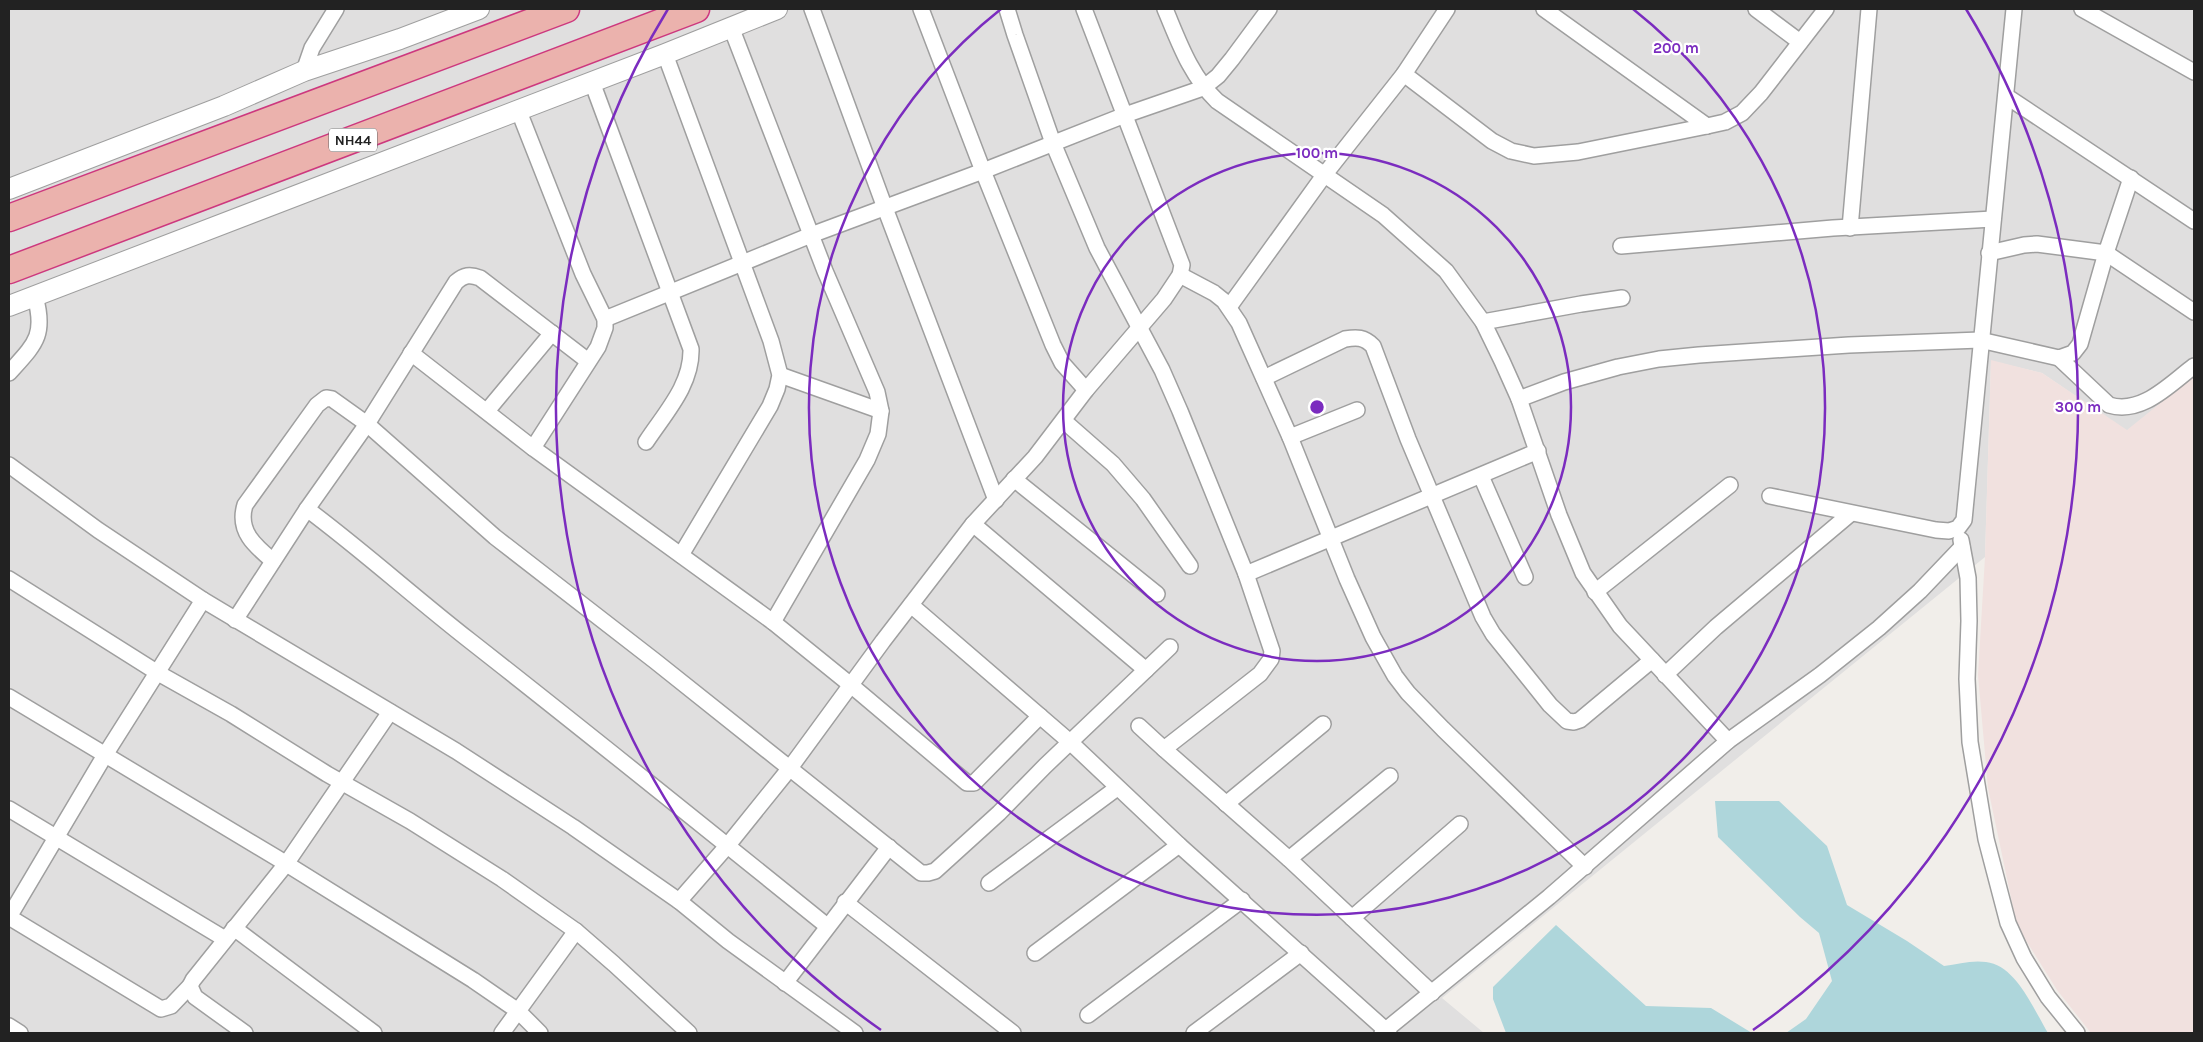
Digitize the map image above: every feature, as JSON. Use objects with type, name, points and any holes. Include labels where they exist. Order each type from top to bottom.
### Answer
[{"type":"highway","points":[[9,218],[566,9]]},
{"type":"highway","name":"NH44","points":[[9,270],[696,9]]},
{"type":"street","points":[[304,71],[312,48],[336,9]]},
{"type":"street","points":[[9,189],[224,106],[304,71],[400,40],[478,9]]},
{"type":"street","points":[[9,306],[665,54],[777,9]]},
{"type":"street","points":[[812,9],[996,500]]},
{"type":"street","points":[[921,9],[983,171],[1053,345],[1062,363],[1086,390]]},
{"type":"street","points":[[1007,9],[1054,143],[1097,248],[1162,370],[1180,411],[1246,574],[1272,651],[1271,659],[1260,674],[1164,750]]},
{"type":"street","points":[[678,901],[728,845],[790,768],[911,604],[973,524],[1036,457],[1086,390],[1164,300],[1180,274],[1182,265],[1084,9]]},
{"type":"street","points":[[1165,9],[1186,58],[1203,88],[1217,101],[1383,215],[1446,271],[1483,322],[1519,399],[1583,573],[1620,626],[1728,741]]},
{"type":"street","points":[[605,319],[811,235],[983,171],[1125,115],[1203,88],[1218,76],[1269,9]]},
{"type":"street","points":[[1229,306],[1325,174],[1404,74],[1447,9]]},
{"type":"street","points":[[1544,9],[1707,126]]},
{"type":"street","points":[[1756,9],[1800,42]]},
{"type":"street","points":[[1404,74],[1492,141],[1511,151],[1534,156],[1578,152],[1725,122],[1742,112],[1761,93],[1826,9]]},
{"type":"street","points":[[1850,228],[1869,9]]},
{"type":"street","points":[[1770,496],[1850,514],[1936,530],[1949,531],[1958,528],[1964,520],[1980,340],[2014,9]]},
{"type":"street","points":[[2082,9],[2194,72]]},
{"type":"street","points":[[731,27],[811,235],[877,392],[880,411],[878,434],[867,460],[773,622]]},
{"type":"street","points":[[665,54],[771,341],[780,376],[777,390],[770,406],[681,555]]},
{"type":"street","points":[[592,82],[691,350],[691,364],[684,384],[646,442]]},
{"type":"street","points":[[2006,96],[2194,221]]},
{"type":"street","points":[[518,109],[584,274],[605,319],[603,337],[533,448]]},
{"type":"street","points":[[2059,358],[2073,353],[2080,344],[2106,253],[2131,178]]},
{"type":"street","points":[[1621,246],[1708,238],[1993,219]]},
{"type":"street","points":[[1989,253],[2037,244],[2106,253],[2194,312]]},
{"type":"street","points":[[1180,274],[1214,293],[1229,306],[1239,323],[1290,437],[1330,539],[1373,637],[1395,676],[1408,694],[1585,867]]},
{"type":"street","points":[[235,620],[307,509],[367,424],[456,282],[468,275],[480,278],[588,361]]},
{"type":"street","points":[[9,373],[37,339],[40,329],[40,314],[35,296]]},
{"type":"street","points":[[1483,322],[1622,298]]},
{"type":"street","points":[[487,411],[552,333]]},
{"type":"street","points":[[1264,378],[1345,339],[1357,337],[1366,339],[1378,356],[1408,439],[1483,617],[1493,634],[1561,717],[1567,721],[1574,722],[1580,720],[1652,660]]},
{"type":"street","points":[[1519,399],[1582,376],[1660,359],[1774,349],[1980,340],[2059,358],[2109,405],[2118,408],[2131,407],[2144,402],[2194,366]]},
{"type":"street","points":[[411,353],[533,448],[773,622],[852,686],[966,784],[974,783],[1040,716]]},
{"type":"street","points":[[780,376],[880,411]]},
{"type":"street","points":[[273,561],[254,545],[243,526],[242,515],[245,505],[322,400],[332,399],[367,424],[495,537],[921,873],[935,871],[999,813],[1170,647]]},
{"type":"street","points":[[1290,437],[1357,410]]},
{"type":"street","points":[[1064,421],[1119,470],[1143,499],[1190,566]]},
{"type":"street","points":[[1246,574],[1538,451]]},
{"type":"street","points":[[9,465],[98,530],[235,620],[531,799],[678,901],[785,983],[855,1033]]},
{"type":"street","points":[[1481,476],[1525,577]]},
{"type":"street","points":[[1014,479],[1157,594]]},
{"type":"street","points":[[1595,592],[1730,485]]},
{"type":"street","points":[[307,509],[362,550],[467,639],[598,740],[827,926]]},
{"type":"street","points":[[1665,675],[1716,627],[1850,514]]},
{"type":"street","points":[[973,524],[1146,670]]},
{"type":"street","points":[[1958,528],[1968,587],[1969,622],[1966,679],[1970,742],[1986,839],[2008,923],[2024,958],[2048,997],[2077,1033]]},
{"type":"street","points":[[911,604],[1070,742],[1179,845],[1386,1032],[1585,867],[1728,741],[1820,675],[1879,628],[1926,585],[1962,547]]},
{"type":"street","points":[[9,579],[158,673],[231,714],[343,783],[410,821],[502,879],[576,931],[622,970],[689,1033]]},
{"type":"street","points":[[204,600],[105,755],[9,917],[161,1009],[172,1006],[190,986],[198,971],[286,864],[390,712]]},
{"type":"street","points":[[9,697],[286,864],[473,980],[518,1011],[540,1033]]},
{"type":"street","points":[[1226,804],[1323,724]]},
{"type":"street","points":[[1139,726],[1289,859],[1432,993]]},
{"type":"street","points":[[1289,859],[1390,776]]},
{"type":"street","points":[[989,883],[1117,788]]},
{"type":"street","points":[[9,809],[230,933],[374,1033]]},
{"type":"street","points":[[1352,918],[1460,824]]},
{"type":"street","points":[[1035,953],[1179,845]]},
{"type":"street","points":[[785,983],[845,902],[889,847]]},
{"type":"street","points":[[1088,1015],[1242,900]]},
{"type":"street","points":[[845,902],[1013,1033]]},
{"type":"street","points":[[502,1033],[576,931]]},
{"type":"street","points":[[1194,1033],[1301,954]]},
{"type":"street","points":[[190,986],[195,997],[245,1033]]},
{"type":"street","points":[[9,1026],[20,1033]]},
{"type":"shaded area","points":[[9,9],[2194,9],[2194,376],[2127,431],[2042,373],[1991,361],[1985,557],[1442,998],[1484,1033],[9,1033]]},
{"type":"shaded area","points":[[1991,360],[2042,373],[2127,430],[2194,376],[2194,1033],[2091,1033],[2057,990],[2017,926],[1988,788],[1978,675],[1985,557]]},
{"type":"water","points":[[1715,801],[1779,801],[1827,846],[1847,905],[1944,966],[1970,962],[1986,962],[1997,965],[2006,971],[2023,990],[2048,1033],[1786,1033],[1806,1019],[1832,981],[1819,933],[1718,837]]},
{"type":"water","points":[[1556,925],[1646,1006],[1711,1008],[1752,1033],[1506,1033],[1493,999],[1493,987]]}]
